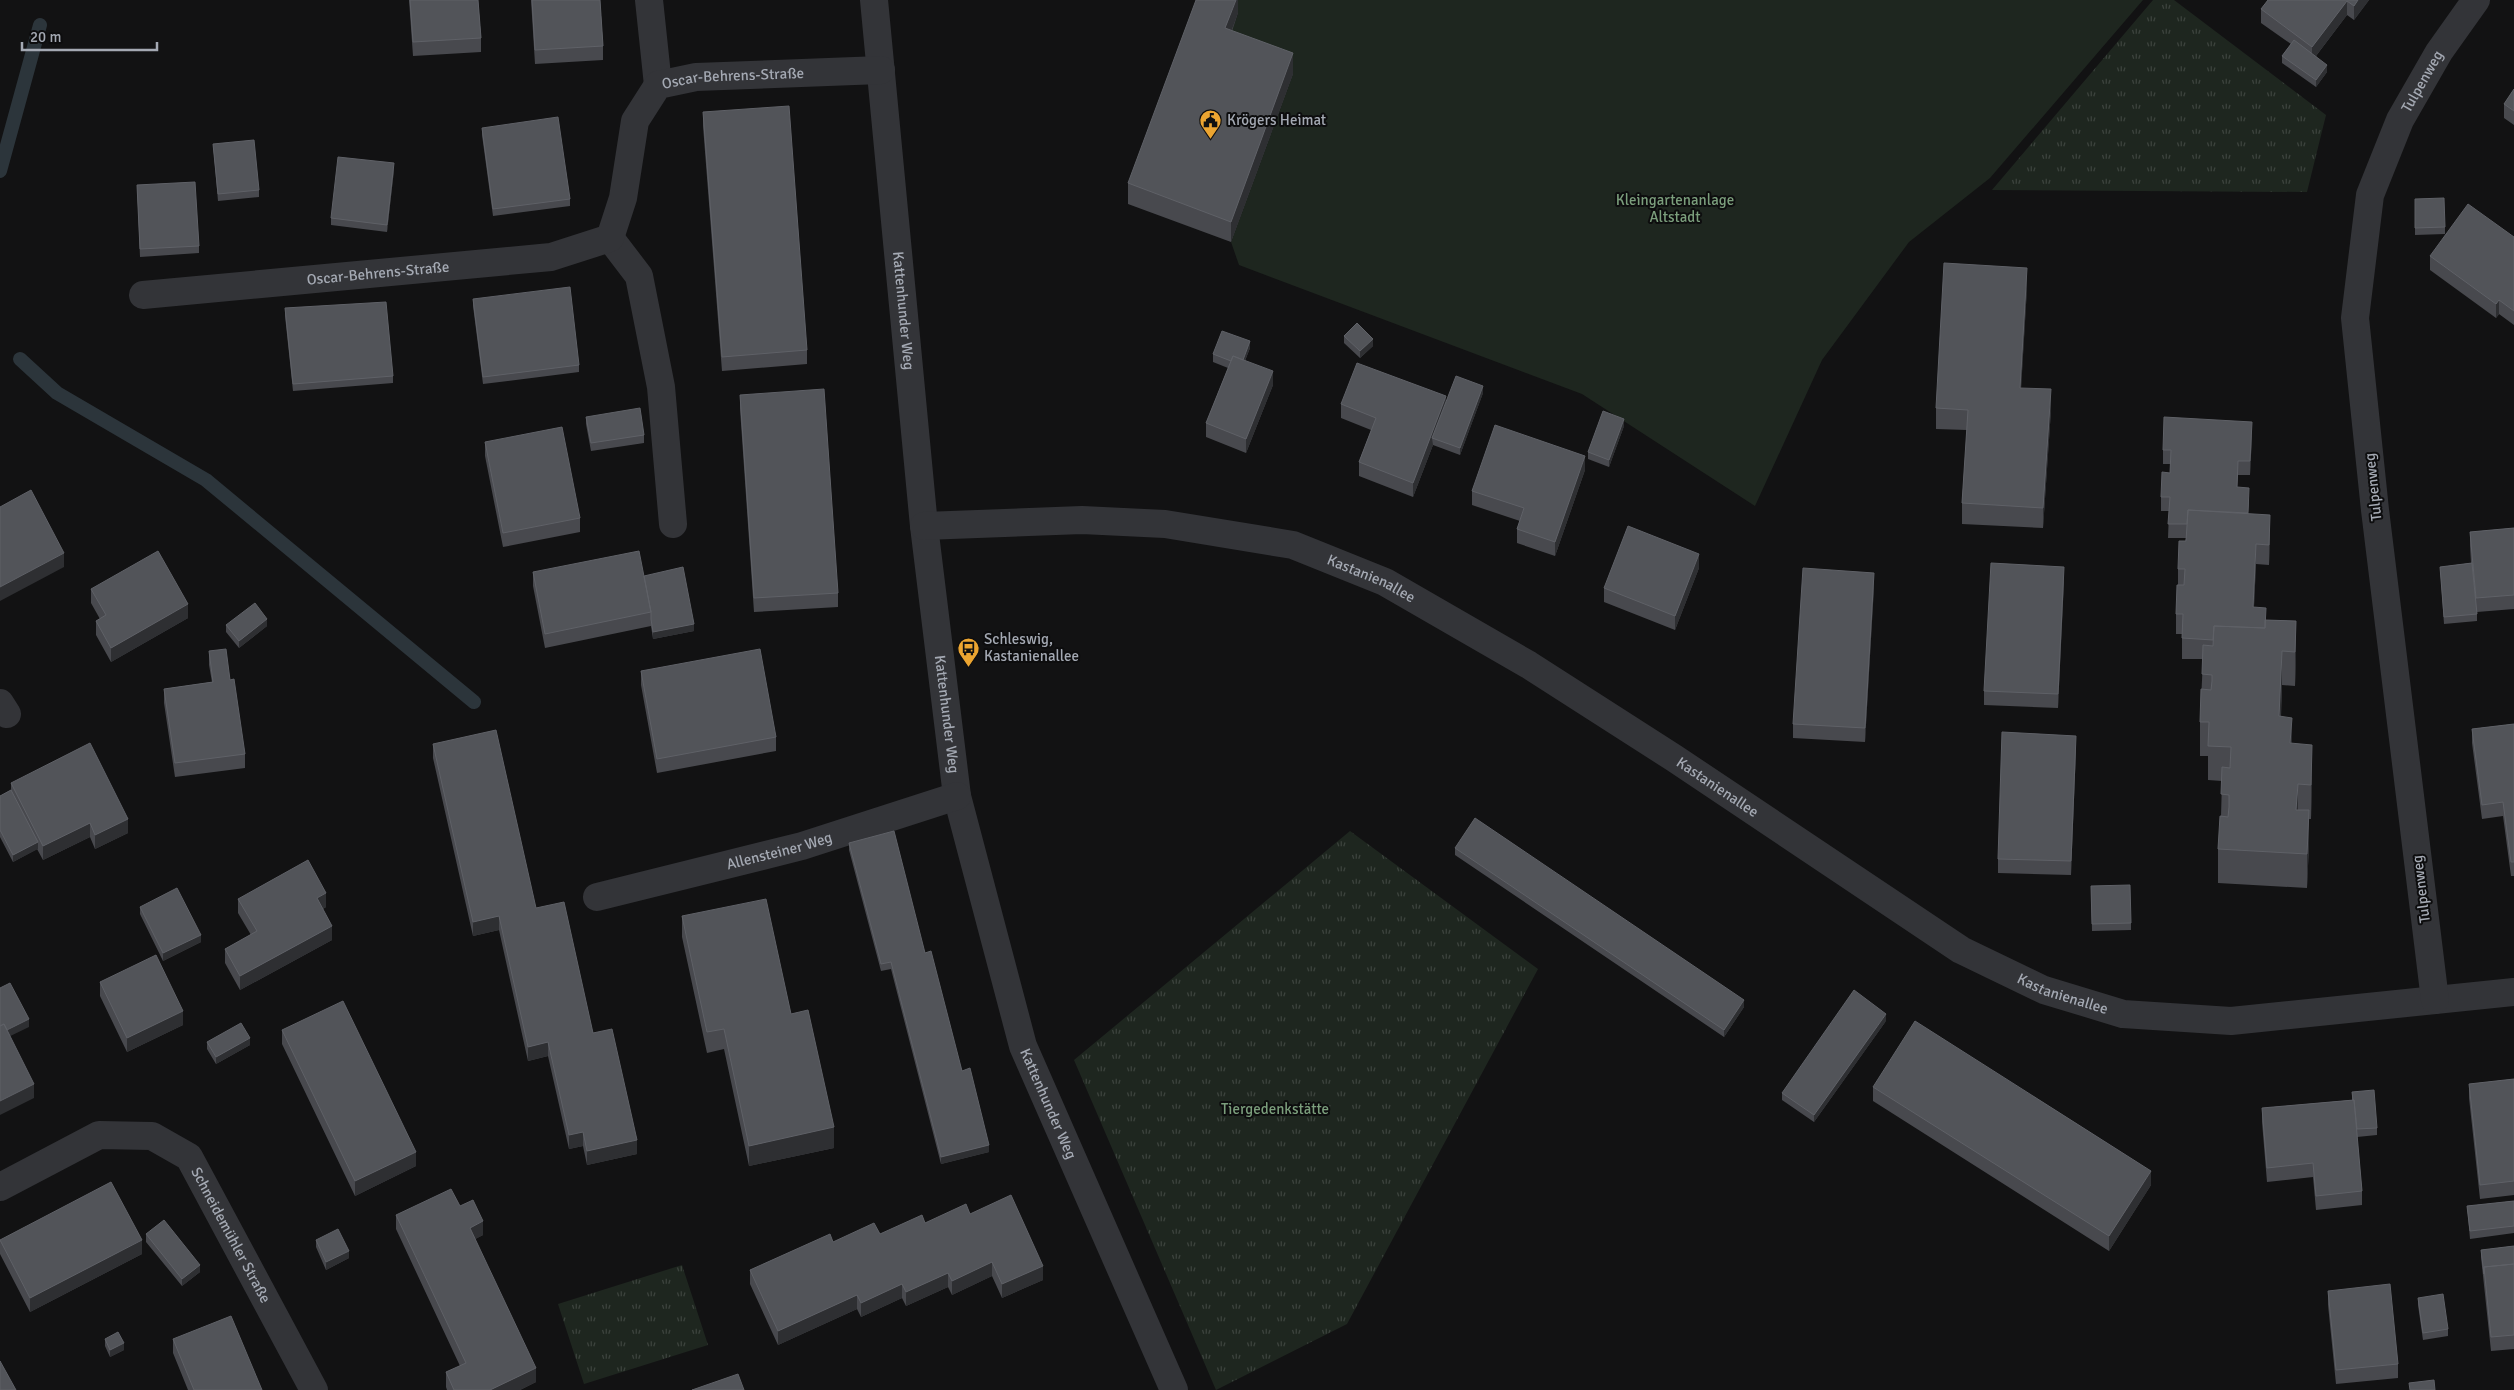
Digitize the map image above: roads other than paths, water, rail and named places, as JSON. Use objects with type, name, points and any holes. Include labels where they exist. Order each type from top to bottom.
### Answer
[{"type":"street","points":[[649,0],[658,85]]},
{"type":"street","name":"Kattenhunder Weg","points":[[874,0],[924,526],[957,796],[1023,1046],[1174,1390]]},
{"type":"street","name":"Tulpenweg","points":[[2435,1000],[2375,510],[2355,318],[2370,195],[2400,120],[2440,52],[2476,0]]},
{"type":"street","name":"Oscar-Behrens-Straße","points":[[144,295],[551,257],[610,238],[623,198],[635,121],[658,85],[696,78],[881,70]]},
{"type":"street","points":[[610,238],[639,276],[662,387],[673,524]]},
{"type":"street","name":"Kastanienallee","points":[[924,526],[1082,520],[1165,524],[1293,546],[1385,582],[1529,665],[1674,758],[1961,950],[2044,990],[2123,1014],[2231,1021],[2514,992]]},
{"type":"street","name":"Allensteiner Weg","points":[[597,897],[802,846],[957,796]]},
{"type":"street","name":"Schneidemühler Straße","points":[[0,1187],[99,1135],[152,1136],[189,1157],[314,1390]]},
{"type":"waterway","points":[[0,171],[40,25]]},
{"type":"waterway","points":[[20,359],[57,393],[206,480],[474,702]]},
{"type":"place","name":"Krögers Heimat","points":[[1211,139]]},
{"type":"place","name":"Schleswig, Kastanienallee","points":[[968,667]]},
{"type":"park label","name":"Kleingartenanlage Altstadt","points":[[1675,208]]},
{"type":"park label","name":"Tiergedenkstätte","points":[[1275,1109]]}]
